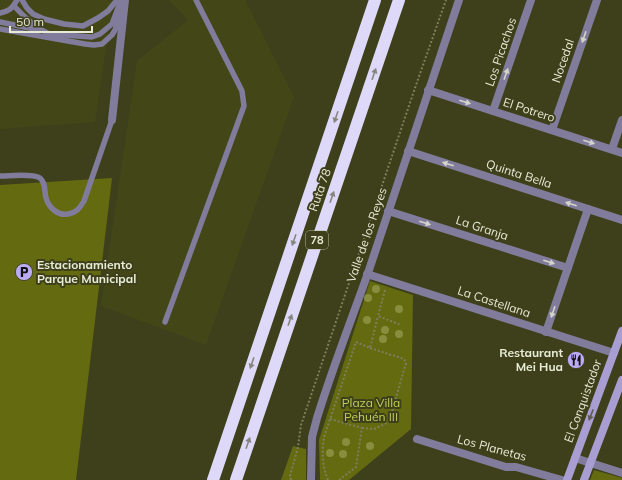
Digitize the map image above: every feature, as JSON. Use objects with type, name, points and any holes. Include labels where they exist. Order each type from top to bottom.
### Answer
[{"type":"highway","name":"Ruta 78","points":[[213,480],[375,0]]},
{"type":"highway","name":"Ruta 78","points":[[236,480],[399,0]]},
{"type":"main road","name":"El Conquistador","points":[[567,480],[622,331]]},
{"type":"main road","points":[[584,480],[622,380]]},
{"type":"street","points":[[112,120],[125,0]]},
{"type":"street","name":"Valle de los Reyes","points":[[311,480],[312,437],[314,427],[459,0]]},
{"type":"street","name":"Los Picachos","points":[[493,111],[531,0]]},
{"type":"street","name":"Nocedal","points":[[552,130],[597,0]]},
{"type":"street","name":"El Potrero","points":[[428,90],[622,152]]},
{"type":"street","points":[[612,149],[622,120]]},
{"type":"street","name":"Quinta Bella","points":[[408,151],[622,220]]},
{"type":"street","points":[[546,332],[588,209]]},
{"type":"street","name":"La Granja","points":[[388,211],[568,268]]},
{"type":"street","name":"La Castellana","points":[[367,274],[614,353]]},
{"type":"street","name":"Los Planetas","points":[[417,439],[506,467],[516,467],[562,480]]},
{"type":"street","points":[[575,458],[622,473]]},
{"type":"lane","points":[[22,0],[33,14],[44,19],[64,24],[83,26],[108,11],[117,0]]},
{"type":"lane","points":[[0,13],[9,11],[15,3],[25,17],[49,34],[92,36],[100,34],[112,24],[121,0]]},
{"type":"lane","points":[[0,29],[85,44],[102,44],[112,36],[125,0]]},
{"type":"lane","points":[[165,322],[244,106],[242,91],[196,0]]},
{"type":"lane","points":[[0,22],[43,31]]},
{"type":"lane","points":[[0,176],[30,175],[39,178],[44,184],[46,200],[55,212],[63,215],[75,212],[84,202],[112,120]]},
{"type":"path","points":[[291,480],[290,476],[298,447],[301,424],[446,0]]},
{"type":"path","points":[[370,348],[387,281]]},
{"type":"path","points":[[378,316],[401,325]]},
{"type":"path","points":[[328,480],[325,473],[323,448],[324,436],[356,342],[404,359],[406,363],[389,422],[374,429],[362,428],[330,419]]},
{"type":"path","points":[[339,480],[356,467],[362,428]]},
{"type":"shaded area","points":[[0,0],[113,0],[95,122],[0,129]]},
{"type":"shaded area","points":[[169,0],[245,0],[294,97],[206,345],[101,306],[137,61],[188,20]]},
{"type":"green space","points":[[112,178],[76,480],[0,480],[0,185]]},
{"type":"green space","name":"Plaza Villa Pehuén III","points":[[370,281],[413,295],[411,429],[349,480],[320,480],[319,440]]},
{"type":"green space","points":[[293,446],[306,449],[306,480],[281,480]]},
{"type":"green space","points":[[594,470],[622,478],[622,480],[590,480]]},
{"type":"place","name":"Estacionamiento Parque Municipal","points":[[24,272]]},
{"type":"place","name":"Restaurant Mei Hua","points":[[576,360]]}]
